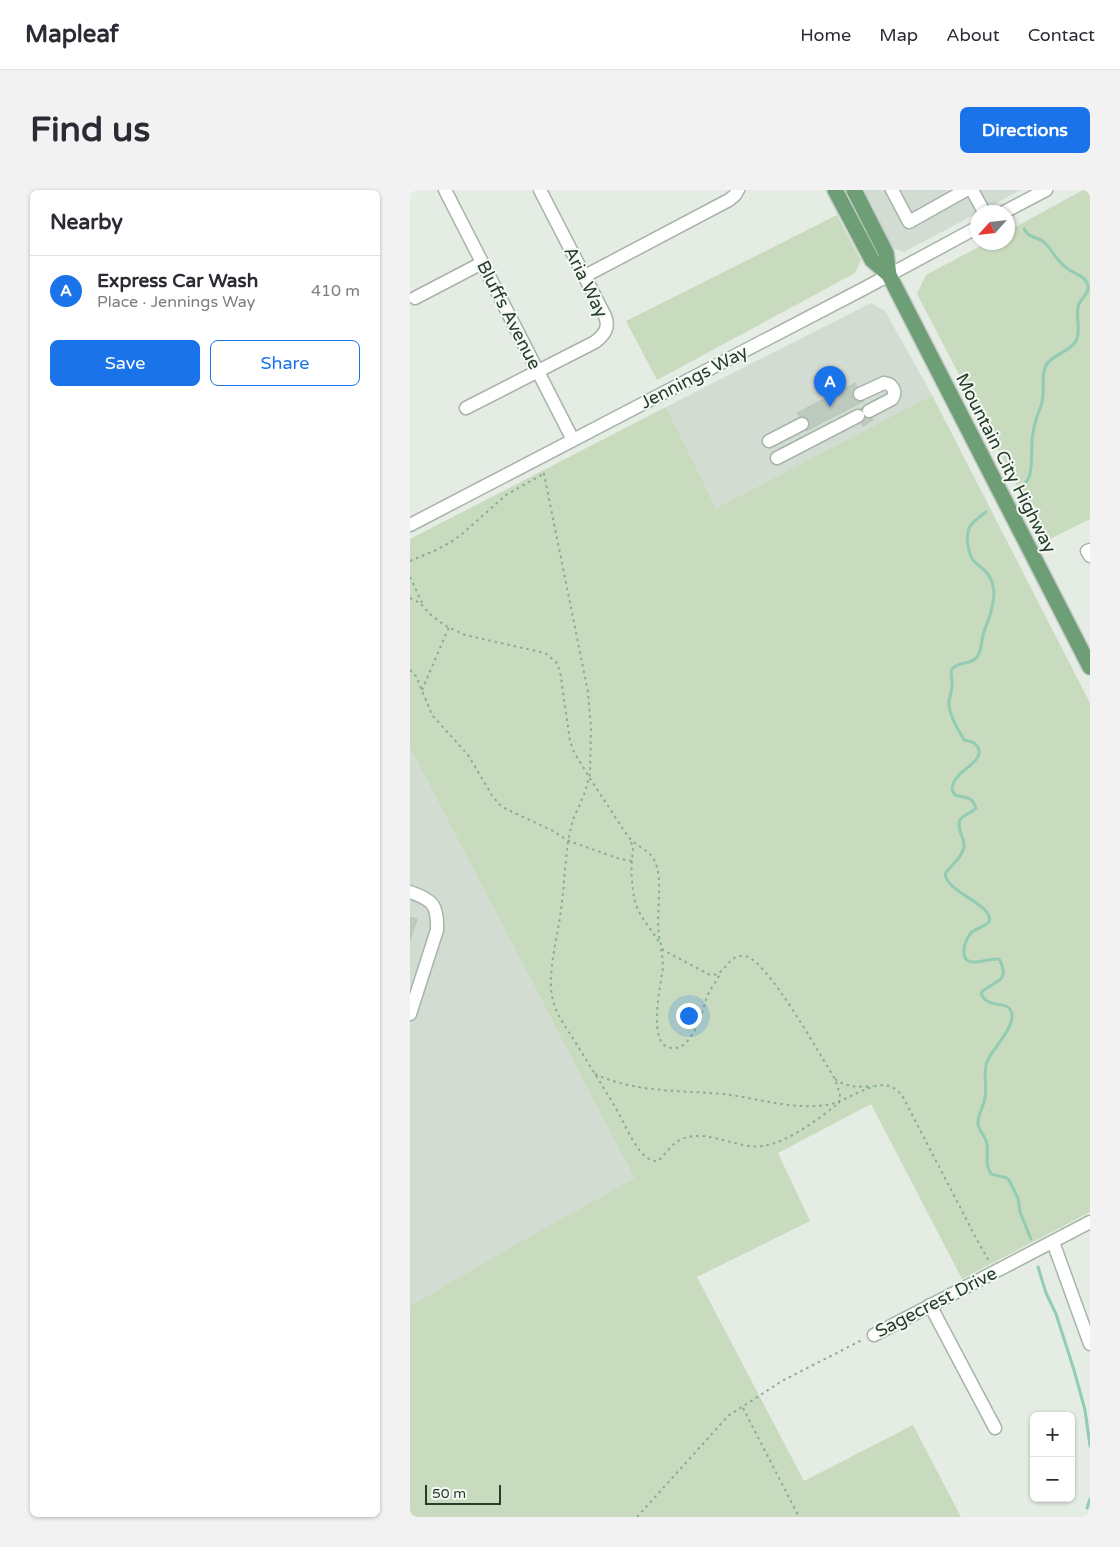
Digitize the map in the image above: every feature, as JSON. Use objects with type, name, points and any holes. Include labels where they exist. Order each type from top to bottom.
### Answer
[{"type":"main road","name":"Mountain City Highway","points":[[835,190],[872,260],[889,275]]},
{"type":"main road","name":"Mountain City Highway","points":[[854,190],[886,253],[889,275],[1090,667]]},
{"type":"street","name":"Bluffs Avenue","points":[[445,190],[573,440]]},
{"type":"street","name":"Aria Way","points":[[538,371],[594,342],[605,333],[607,325],[607,320],[540,190]]},
{"type":"street","points":[[585,276],[729,200],[738,190]]},
{"type":"street","points":[[897,192],[909,222],[966,190]]},
{"type":"street","points":[[972,190],[980,205]]},
{"type":"street","points":[[1015,206],[1046,190]]},
{"type":"street","name":"Jennings Way","points":[[410,524],[970,231]]},
{"type":"street","points":[[415,298],[482,263]]},
{"type":"street","points":[[466,408],[538,371]]},
{"type":"street","points":[[777,458],[892,398],[894,389],[890,384],[884,382],[860,394]]},
{"type":"street","points":[[769,440],[802,424]]},
{"type":"street","points":[[1090,550],[1087,551],[1090,556]]},
{"type":"street","points":[[410,892],[425,897],[433,904],[438,917],[437,930],[410,1014]]},
{"type":"street","name":"Sagecrest Drive","points":[[874,1335],[1090,1222]]},
{"type":"street","points":[[1053,1242],[1090,1344]]},
{"type":"street","points":[[930,1306],[994,1428]]},
{"type":"path","points":[[540,456],[588,692],[591,728],[589,777],[573,820],[554,957],[552,996],[558,1015],[608,1094],[635,1144],[644,1156],[652,1161],[658,1161],[675,1143],[689,1137],[709,1137],[735,1144],[753,1146],[770,1145],[798,1131],[839,1102],[840,1094],[835,1079],[783,996],[754,961],[746,956],[730,961],[710,991],[696,1028],[688,1040],[678,1048],[670,1048],[660,1040],[657,1026],[663,965],[659,935],[658,875],[656,864],[651,856],[630,840]]},
{"type":"path","points":[[410,561],[451,542],[506,495],[544,473]]},
{"type":"path","points":[[410,577],[424,607]]},
{"type":"path","points":[[410,598],[420,603],[438,620],[449,627],[470,636],[537,650],[553,658],[560,671],[570,741],[577,758],[630,840],[634,851],[632,861],[633,892],[641,916],[665,952],[710,975],[718,975],[723,970]]},
{"type":"path","points":[[422,690],[449,627]]},
{"type":"path","points":[[410,670],[416,676],[432,715],[468,755],[498,803],[506,810],[536,823],[569,841],[620,859],[632,861]]},
{"type":"path","points":[[594,1073],[618,1084],[654,1090],[724,1094],[798,1106],[820,1106],[839,1102],[876,1086]]},
{"type":"path","points":[[835,1079],[841,1084],[852,1087],[891,1086],[902,1094],[976,1238],[996,1272]]},
{"type":"path","name":"Sagecrest Drive","points":[[637,1517],[728,1416],[782,1381],[874,1335]]},
{"type":"path","points":[[743,1407],[799,1517]]},
{"type":"shaded area","points":[[861,190],[1021,190],[993,205],[970,205],[970,217],[904,252],[892,248]]},
{"type":"shaded area","points":[[871,303],[885,311],[932,395],[716,508],[666,407]]},
{"type":"shaded area","points":[[410,748],[634,1178],[410,1306]]},
{"type":"green space","points":[[1083,190],[1090,190],[1090,519],[1046,541],[917,294],[926,275],[973,250],[1015,250],[1015,227]]},
{"type":"green space","points":[[837,215],[861,260],[855,273],[657,380],[626,321]]},
{"type":"green space","points":[[932,395],[1090,703],[1090,1212],[962,1279],[871,1104],[778,1153],[810,1221],[697,1277],[804,1481],[913,1425],[961,1517],[410,1517],[410,1306],[634,1178],[410,748],[410,539],[666,407],[716,508]]},
{"type":"building","points":[[855,383],[864,401],[806,431],[797,413]]},
{"type":"building","points":[[866,406],[873,420],[863,426],[855,411]]},
{"type":"building","points":[[410,917],[417,919],[410,941]]},
{"type":"waterway","points":[[1016,491],[1024,485],[1030,473],[1033,434],[1043,398],[1045,368],[1051,360],[1076,341],[1078,333],[1078,307],[1088,288],[1084,279],[1064,266],[1045,243],[1029,235],[1024,229]]},
{"type":"waterway","points":[[986,512],[971,526],[967,539],[972,558],[985,571],[993,583],[994,598],[980,652],[972,661],[959,664],[952,669],[952,687],[949,701],[952,716],[964,740],[974,743],[979,748],[978,757],[956,778],[952,790],[955,795],[973,801],[976,808],[960,820],[959,827],[963,840],[963,851],[945,874],[948,881],[954,887],[978,904],[989,916],[989,922],[969,935],[964,948],[965,957],[972,962],[999,959],[1002,967],[1003,975],[1001,979],[981,993],[988,1002],[1008,1007],[1012,1015],[1006,1033],[987,1062],[985,1097],[978,1123],[987,1144],[989,1170],[991,1174],[1007,1178],[1010,1182],[1018,1198],[1020,1212],[1031,1239]]},
{"type":"waterway","points":[[1038,1267],[1074,1370],[1085,1410],[1090,1446]]},
{"type":"waterway","points":[[1087,1508],[1090,1499]]},
{"type":"tunnel","points":[[802,424],[860,394]]},
{"type":"place","name":"Express Car Wash","points":[[830,407]]}]
